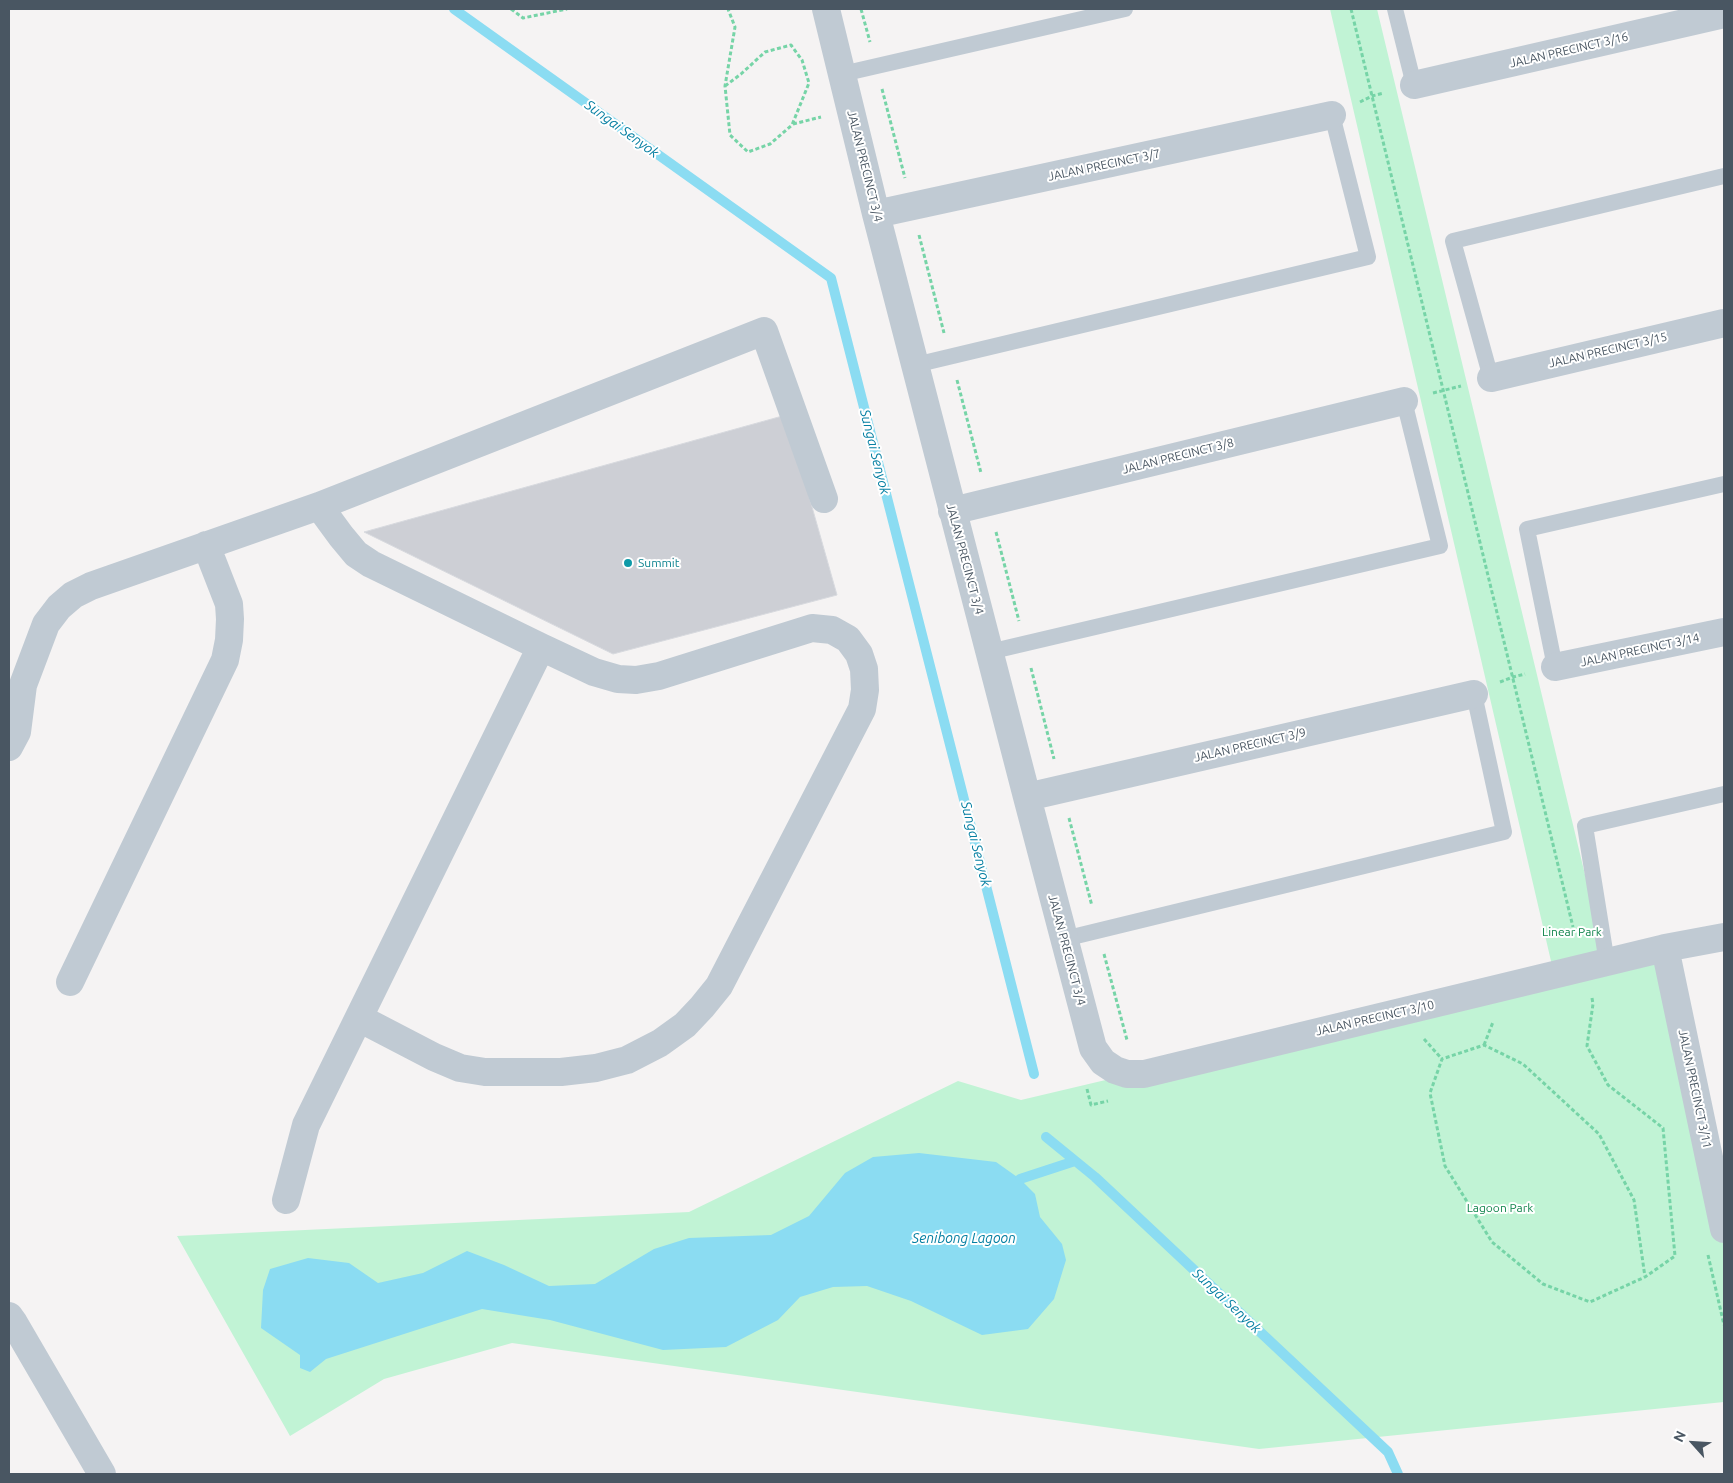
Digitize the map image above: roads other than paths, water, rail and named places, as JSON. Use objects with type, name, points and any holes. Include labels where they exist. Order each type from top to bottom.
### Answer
[{"type":"street","name":"JALAN PRECINCT 3/4","points":[[826,9],[952,511],[1093,1048],[1103,1062],[1115,1070],[1127,1074],[1140,1074]]},
{"type":"street","name":"JALAN PRECINCT 3/16","points":[[1414,86],[1724,14]]},
{"type":"street","name":"JALAN PRECINCT 3/7","points":[[876,214],[1332,115]]},
{"type":"street","name":"JALAN PRECINCT 3/15","points":[[1491,378],[1724,323]]},
{"type":"street","points":[[9,747],[17,732],[16,689],[46,624],[59,607],[73,595],[91,586],[320,506],[764,331],[824,499]]},
{"type":"street","name":"JALAN PRECINCT 3/8","points":[[952,511],[1404,400]]},
{"type":"street","points":[[320,506],[356,554],[372,564],[594,672],[618,679],[636,680],[659,676],[812,628],[832,630],[848,639],[859,654],[864,669],[865,690],[862,708],[719,986],[702,1008],[685,1025],[660,1044],[627,1060],[596,1068],[561,1072],[485,1072],[460,1068],[434,1057],[359,1018]]},
{"type":"street","points":[[70,982],[225,660],[229,640],[229,604],[206,545]]},
{"type":"street","name":"JALAN PRECINCT 3/14","points":[[1555,667],[1724,632]]},
{"type":"street","points":[[286,1200],[306,1125],[541,647]]},
{"type":"street","name":"JALAN PRECINCT 3/9","points":[[1027,798],[1474,694]]},
{"type":"street","name":"JALAN PRECINCT 3/10","points":[[1140,1074],[1666,948],[1724,937]]},
{"type":"street","name":"JALAN PRECINCT 3/11","points":[[1666,948],[1715,1238]]},
{"type":"street","points":[[9,1294],[11,1320],[102,1474]]},
{"type":"lane","points":[[842,74],[1125,9]]},
{"type":"lane","points":[[1395,9],[1414,86]]},
{"type":"lane","points":[[915,365],[1368,257],[1332,115]]},
{"type":"lane","points":[[1491,378],[1453,241],[1724,176]]},
{"type":"lane","points":[[989,652],[1440,546],[1404,400]]},
{"type":"lane","points":[[1555,667],[1527,529],[1724,484]]},
{"type":"lane","points":[[1064,939],[1504,832],[1474,694]]},
{"type":"lane","points":[[1595,965],[1585,826],[1724,794]]},
{"type":"water","name":"Senibong Lagoon","points":[[919,1153],[996,1162],[1020,1179],[1035,1194],[1040,1217],[1062,1244],[1066,1260],[1054,1299],[1028,1329],[982,1335],[911,1301],[867,1286],[833,1287],[800,1297],[778,1320],[726,1347],[663,1350],[550,1320],[482,1309],[326,1359],[310,1372],[300,1368],[300,1355],[261,1328],[263,1290],[270,1269],[308,1258],[349,1263],[378,1283],[423,1273],[467,1251],[504,1265],[549,1286],[595,1284],[654,1249],[689,1238],[771,1235],[809,1216],[845,1173],[873,1157]]},
{"type":"waterway","name":"Sungai Senyok","points":[[454,9],[831,278],[1034,1074]]},
{"type":"waterway","name":"Sungai Senyok","points":[[1046,1137],[1095,1177],[1388,1452],[1398,1474]]},
{"type":"waterway","points":[[1020,1179],[1075,1161]]},
{"type":"place","name":"Summit","points":[[628,563]]},
{"type":"park label","name":"Linear Park","points":[[1572,932]]},
{"type":"park label","name":"Lagoon Park","points":[[1500,1208]]}]
